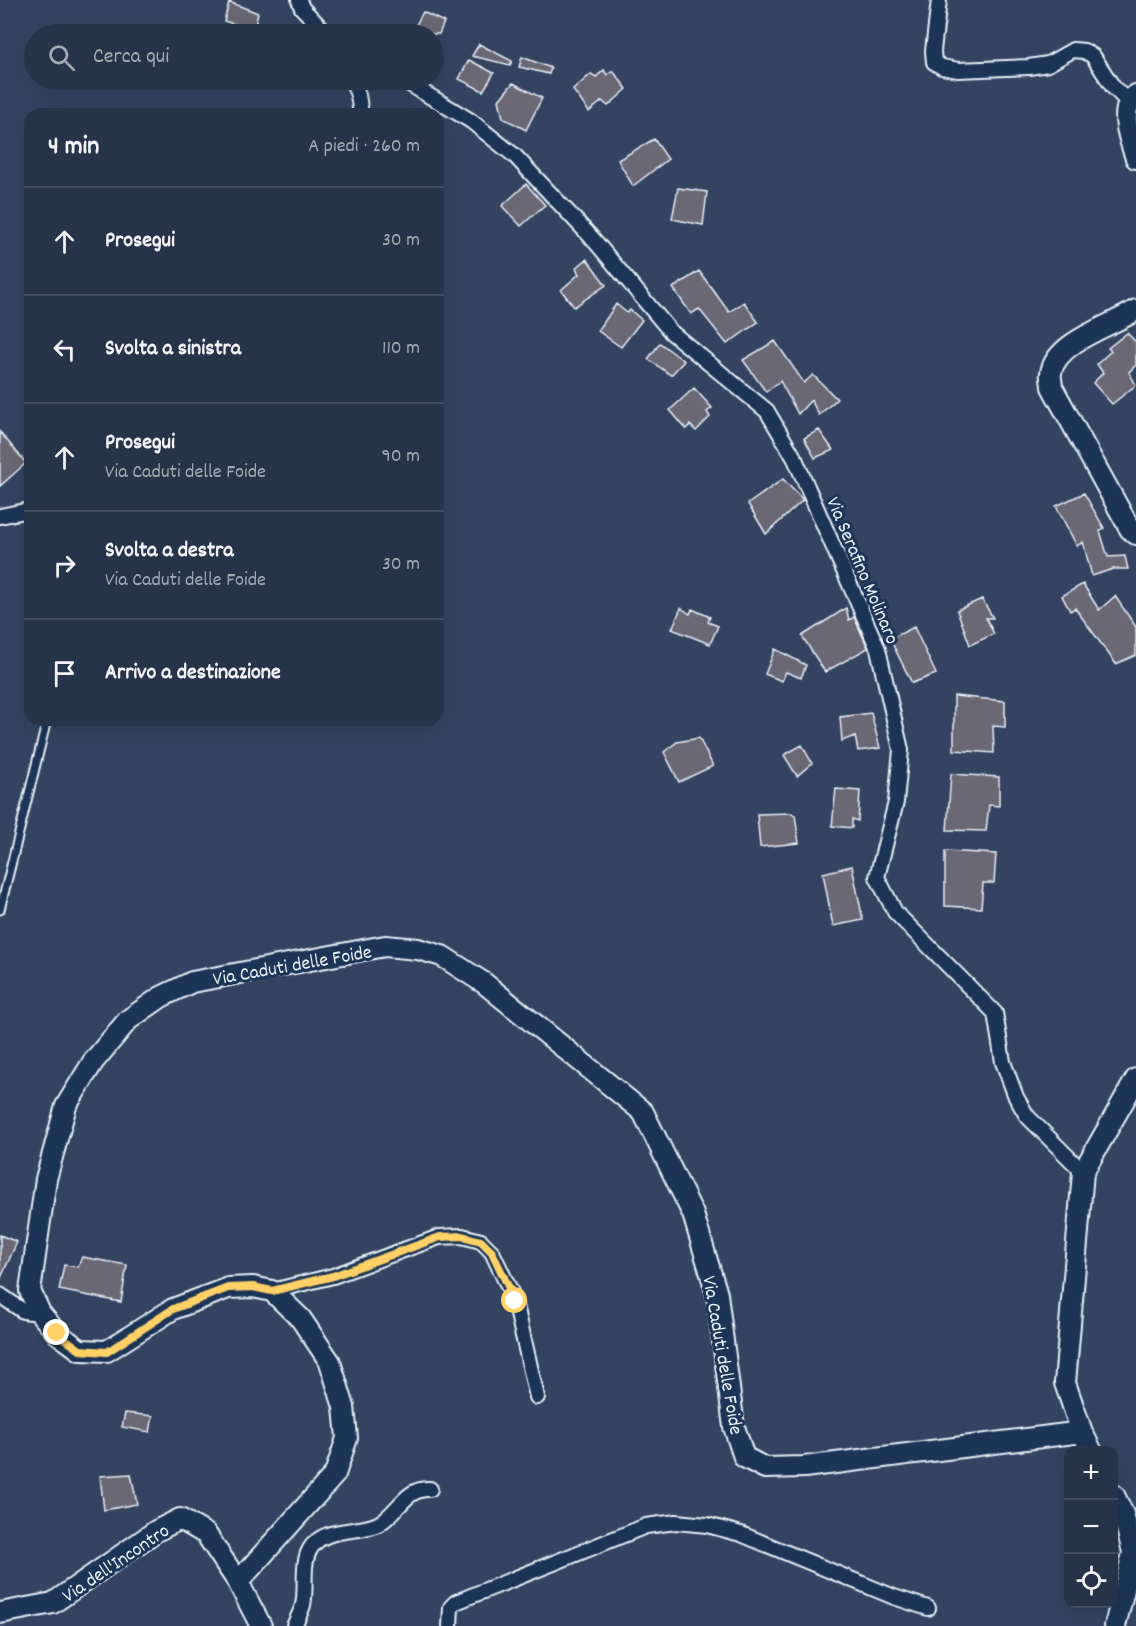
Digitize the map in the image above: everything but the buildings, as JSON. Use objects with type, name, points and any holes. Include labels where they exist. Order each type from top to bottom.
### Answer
[{"type":"street","points":[[299,0],[302,8],[317,24]]},
{"type":"street","points":[[939,0],[933,51],[934,62],[942,67],[958,70],[1048,64],[1073,50],[1084,51],[1093,56],[1113,87],[1132,99],[1126,110],[1128,135],[1136,158]]},
{"type":"street","points":[[356,90],[360,108]]},
{"type":"street","name":"Via Serafino Molinaro","points":[[420,90],[471,121],[515,156],[593,239],[671,332],[767,411],[795,459],[878,649],[901,750],[896,802],[877,877],[895,912],[995,1013],[1002,1062],[1016,1097],[1027,1116],[1083,1172]]},
{"type":"street","points":[[1136,310],[1076,341],[1056,360],[1051,373],[1052,387],[1130,529],[1136,534]]},
{"type":"street","points":[[0,516],[24,511]]},
{"type":"street","name":"Via Caduti delle Foide","points":[[272,1291],[253,1287],[228,1288],[173,1309],[107,1352],[80,1350],[57,1333],[40,1313],[30,1291],[46,1179],[66,1106],[93,1062],[128,1020],[161,997],[192,982],[385,946],[418,949],[442,956],[484,983],[643,1112],[693,1214],[717,1294],[734,1427],[744,1457],[765,1468],[804,1467],[1082,1432]]},
{"type":"street","points":[[1089,1446],[1065,1383],[1083,1172],[1136,1079]]},
{"type":"street","points":[[272,1291],[333,1276],[440,1237],[462,1236],[481,1241],[492,1252],[515,1301],[537,1397]]},
{"type":"street","points":[[261,1626],[238,1582],[335,1474],[347,1438],[344,1407],[330,1362],[301,1319],[272,1291]]},
{"type":"street","points":[[0,1295],[23,1311],[40,1313]]},
{"type":"street","points":[[294,1626],[303,1604],[309,1551],[317,1541],[328,1535],[374,1525],[390,1515],[410,1494],[421,1488],[430,1489]]},
{"type":"street","points":[[1115,1626],[1134,1559],[1123,1514],[1116,1500]]},
{"type":"street","name":"Via dell'Incontro","points":[[0,1613],[54,1603],[156,1530],[180,1520],[206,1534],[238,1582]]},
{"type":"street","points":[[450,1626],[451,1607],[456,1602],[646,1526],[676,1522],[707,1525],[741,1534],[894,1597],[928,1608]]},
{"type":"lane","points":[[0,910],[46,726]]},
{"type":"route","points":[[57,1333],[80,1350],[107,1352],[173,1309],[228,1288],[253,1287],[272,1291],[333,1276],[440,1237],[462,1236],[481,1241],[492,1252],[515,1301]]}]
